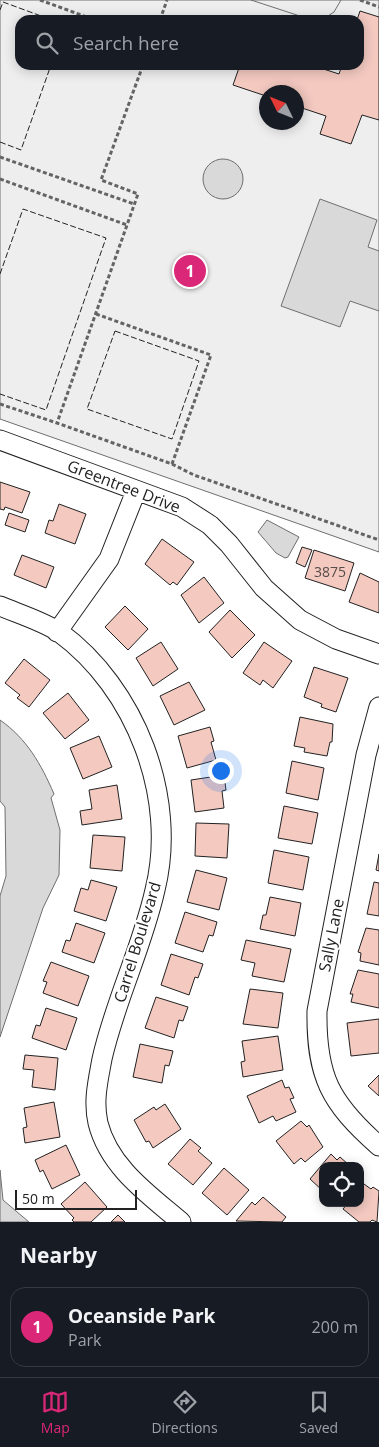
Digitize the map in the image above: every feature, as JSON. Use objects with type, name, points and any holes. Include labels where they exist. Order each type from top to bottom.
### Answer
[{"type":"street","name":"Greentree Drive","points":[[0,440],[182,507],[210,525],[230,544],[264,588],[300,620],[336,639],[379,654]]},
{"type":"street","points":[[58,632],[109,559],[136,491]]},
{"type":"street","name":"Carrel Boulevard","points":[[0,606],[58,632],[103,676],[133,722],[148,755],[160,811],[161,856],[155,890],[109,1029],[96,1089],[95,1110],[105,1143],[121,1169],[181,1222]]},
{"type":"street","name":"Sally Lane","points":[[379,707],[366,755],[316,1011],[316,1042],[326,1084],[344,1112],[379,1146]]},
{"type":"path","points":[[40,0],[81,15]]},
{"type":"path","points":[[162,15],[167,0]]},
{"type":"path","points":[[360,0],[379,7]]},
{"type":"path","points":[[57,423],[138,194],[101,180],[141,70]]},
{"type":"path","points":[[0,157],[134,204]]},
{"type":"path","points":[[0,179],[127,225]]},
{"type":"path","points":[[96,314],[211,355],[172,464]]},
{"type":"path","points":[[0,404],[172,464],[194,475],[379,540]]},
{"type":"shaded area","points":[[0,0],[379,0],[379,552],[0,419]]},
{"type":"shaded area","points":[[251,0],[341,0],[334,12],[330,15],[297,15]]},
{"type":"shaded area","points":[[223,159],[237,165],[243,179],[237,193],[223,199],[209,193],[203,179],[209,165]]},
{"type":"shaded area","points":[[320,199],[377,220],[368,247],[379,251],[379,311],[350,301],[340,327],[281,306]]},
{"type":"shaded area","points":[[267,520],[299,537],[288,557],[285,558],[276,553],[258,532]]},
{"type":"shaded area","points":[[0,720],[10,727],[26,744],[44,772],[54,794],[51,798],[60,830],[59,875],[43,908],[0,1037],[0,896],[6,876],[5,807],[0,801]]},
{"type":"shaded area","points":[[0,1170],[3,1200],[29,1222],[0,1222]]},
{"type":"building","points":[[360,11],[379,17],[379,120],[362,115],[351,144],[320,134],[326,116],[304,109],[304,85],[259,85],[259,94],[233,85],[238,70],[327,70],[339,74],[340,70],[364,70],[364,15],[359,15]]},
{"type":"building","points":[[0,482],[30,492],[22,513],[5,507],[4,510],[0,509]]},
{"type":"building","points":[[59,504],[86,514],[75,544],[45,533],[49,520],[53,521]]},
{"type":"building","points":[[9,513],[29,520],[25,532],[5,525]]},
{"type":"building","points":[[162,539],[194,562],[177,585],[173,582],[170,585],[145,564]]},
{"type":"building","points":[[302,547],[312,550],[305,567],[296,563]]},
{"type":"building","points":[[314,550],[354,563],[345,591],[305,578]]},
{"type":"building","points":[[22,555],[54,567],[46,588],[14,575]]},
{"type":"building","points":[[360,573],[379,582],[379,613],[349,602]]},
{"type":"building","points":[[204,577],[224,603],[199,623],[181,595]]},
{"type":"building","points":[[125,606],[148,629],[128,650],[105,627]]},
{"type":"building","points":[[230,610],[255,635],[232,658],[209,632]]},
{"type":"building","points":[[161,642],[178,669],[153,686],[136,658]]},
{"type":"building","points":[[264,642],[292,661],[273,688],[263,680],[260,685],[243,673]]},
{"type":"building","points":[[24,659],[50,680],[29,707],[17,698],[20,695],[5,683]]},
{"type":"building","points":[[314,667],[348,678],[336,712],[321,707],[322,704],[304,697]]},
{"type":"building","points":[[189,682],[205,710],[174,725],[160,696]]},
{"type":"building","points":[[68,693],[89,720],[65,739],[43,713]]},
{"type":"building","points":[[300,717],[333,724],[332,742],[330,742],[327,756],[304,752],[305,748],[294,746]]},
{"type":"building","points":[[210,727],[214,741],[211,742],[216,760],[187,768],[178,736]]},
{"type":"building","points":[[99,736],[112,767],[83,779],[70,748]]},
{"type":"building","points":[[292,761],[324,768],[318,800],[286,793]]},
{"type":"building","points":[[224,775],[226,790],[222,791],[224,808],[195,812],[191,780]]},
{"type":"building","points":[[117,785],[122,819],[82,825],[80,811],[92,809],[89,790]]},
{"type":"building","points":[[284,806],[318,813],[312,844],[278,838]]},
{"type":"building","points":[[196,823],[229,824],[227,858],[195,856]]},
{"type":"building","points":[[93,835],[125,837],[122,871],[90,868]]},
{"type":"building","points":[[274,850],[309,857],[303,890],[268,883]]},
{"type":"building","points":[[379,854],[379,871],[376,870]]},
{"type":"building","points":[[196,870],[227,878],[219,910],[187,902]]},
{"type":"building","points":[[91,880],[117,887],[106,921],[74,911],[81,888],[88,890]]},
{"type":"building","points":[[374,882],[379,883],[379,916],[367,914]]},
{"type":"building","points":[[270,897],[301,903],[295,936],[260,929],[263,915],[266,915]]},
{"type":"building","points":[[185,912],[217,922],[213,936],[209,935],[203,952],[175,943]]},
{"type":"building","points":[[76,923],[105,933],[94,963],[62,952],[66,940],[70,941]]},
{"type":"building","points":[[366,928],[379,930],[379,965],[360,961],[361,953],[358,952]]},
{"type":"building","points":[[246,940],[291,949],[284,982],[252,976],[255,963],[241,960]]},
{"type":"building","points":[[171,954],[203,964],[198,978],[195,977],[189,995],[161,985]]},
{"type":"building","points":[[51,962],[89,976],[78,1006],[43,993],[47,982],[43,981]]},
{"type":"building","points":[[358,970],[379,974],[379,1008],[351,1002],[353,994],[350,994]]},
{"type":"building","points":[[250,989],[283,993],[278,1028],[243,1024]]},
{"type":"building","points":[[156,997],[188,1007],[183,1021],[179,1020],[174,1038],[145,1028]]},
{"type":"building","points":[[46,1008],[77,1018],[66,1050],[32,1038],[36,1025],[40,1026]]},
{"type":"building","points":[[379,1019],[379,1053],[351,1056],[347,1023]]},
{"type":"building","points":[[278,1036],[283,1070],[243,1077],[241,1062],[245,1061],[242,1041]]},
{"type":"building","points":[[140,1044],[173,1051],[169,1066],[165,1065],[162,1083],[133,1077]]},
{"type":"building","points":[[25,1055],[58,1058],[55,1090],[32,1087],[34,1070],[23,1069]]},
{"type":"building","points":[[379,1075],[379,1096],[368,1086]]},
{"type":"building","points":[[282,1080],[285,1088],[289,1087],[294,1098],[290,1099],[296,1112],[276,1121],[273,1116],[259,1123],[247,1096]]},
{"type":"building","points":[[54,1102],[60,1137],[25,1143],[23,1128],[27,1127],[24,1108]]},
{"type":"building","points":[[165,1104],[181,1129],[153,1148],[149,1141],[146,1142],[134,1120],[154,1107],[156,1110]]},
{"type":"building","points":[[301,1121],[307,1127],[309,1125],[323,1147],[305,1162],[301,1158],[294,1164],[276,1141]]},
{"type":"building","points":[[190,1139],[201,1148],[198,1151],[212,1163],[193,1185],[168,1164]]},
{"type":"building","points":[[66,1145],[80,1175],[52,1189],[43,1170],[40,1172],[35,1160]]},
{"type":"building","points":[[331,1154],[337,1160],[340,1157],[346,1162],[324,1162]]},
{"type":"building","points":[[224,1168],[249,1190],[227,1215],[202,1193]]},
{"type":"building","points":[[319,1168],[319,1187],[310,1179]]},
{"type":"building","points":[[85,1182],[107,1207],[91,1222],[74,1222],[72,1220],[74,1218],[61,1204]]},
{"type":"building","points":[[364,1184],[371,1189],[373,1187],[379,1191],[377,1222],[372,1220],[370,1222],[359,1222],[343,1209],[345,1207],[364,1207]]},
{"type":"building","points":[[263,1197],[286,1217],[282,1222],[236,1221],[252,1202],[255,1205]]},
{"type":"building","points":[[118,1215],[125,1222],[111,1222]]},
{"type":"fence","points":[[0,10],[3,2],[38,15]]},
{"type":"fence","points":[[0,142],[21,150],[49,70]]},
{"type":"fence","points":[[0,274],[23,209],[106,238],[46,410],[0,394]]},
{"type":"fence","points":[[115,331],[199,361],[172,439],[87,409],[115,331]]},
{"type":"place","name":"Oceanside Park","points":[[190,271]]}]
